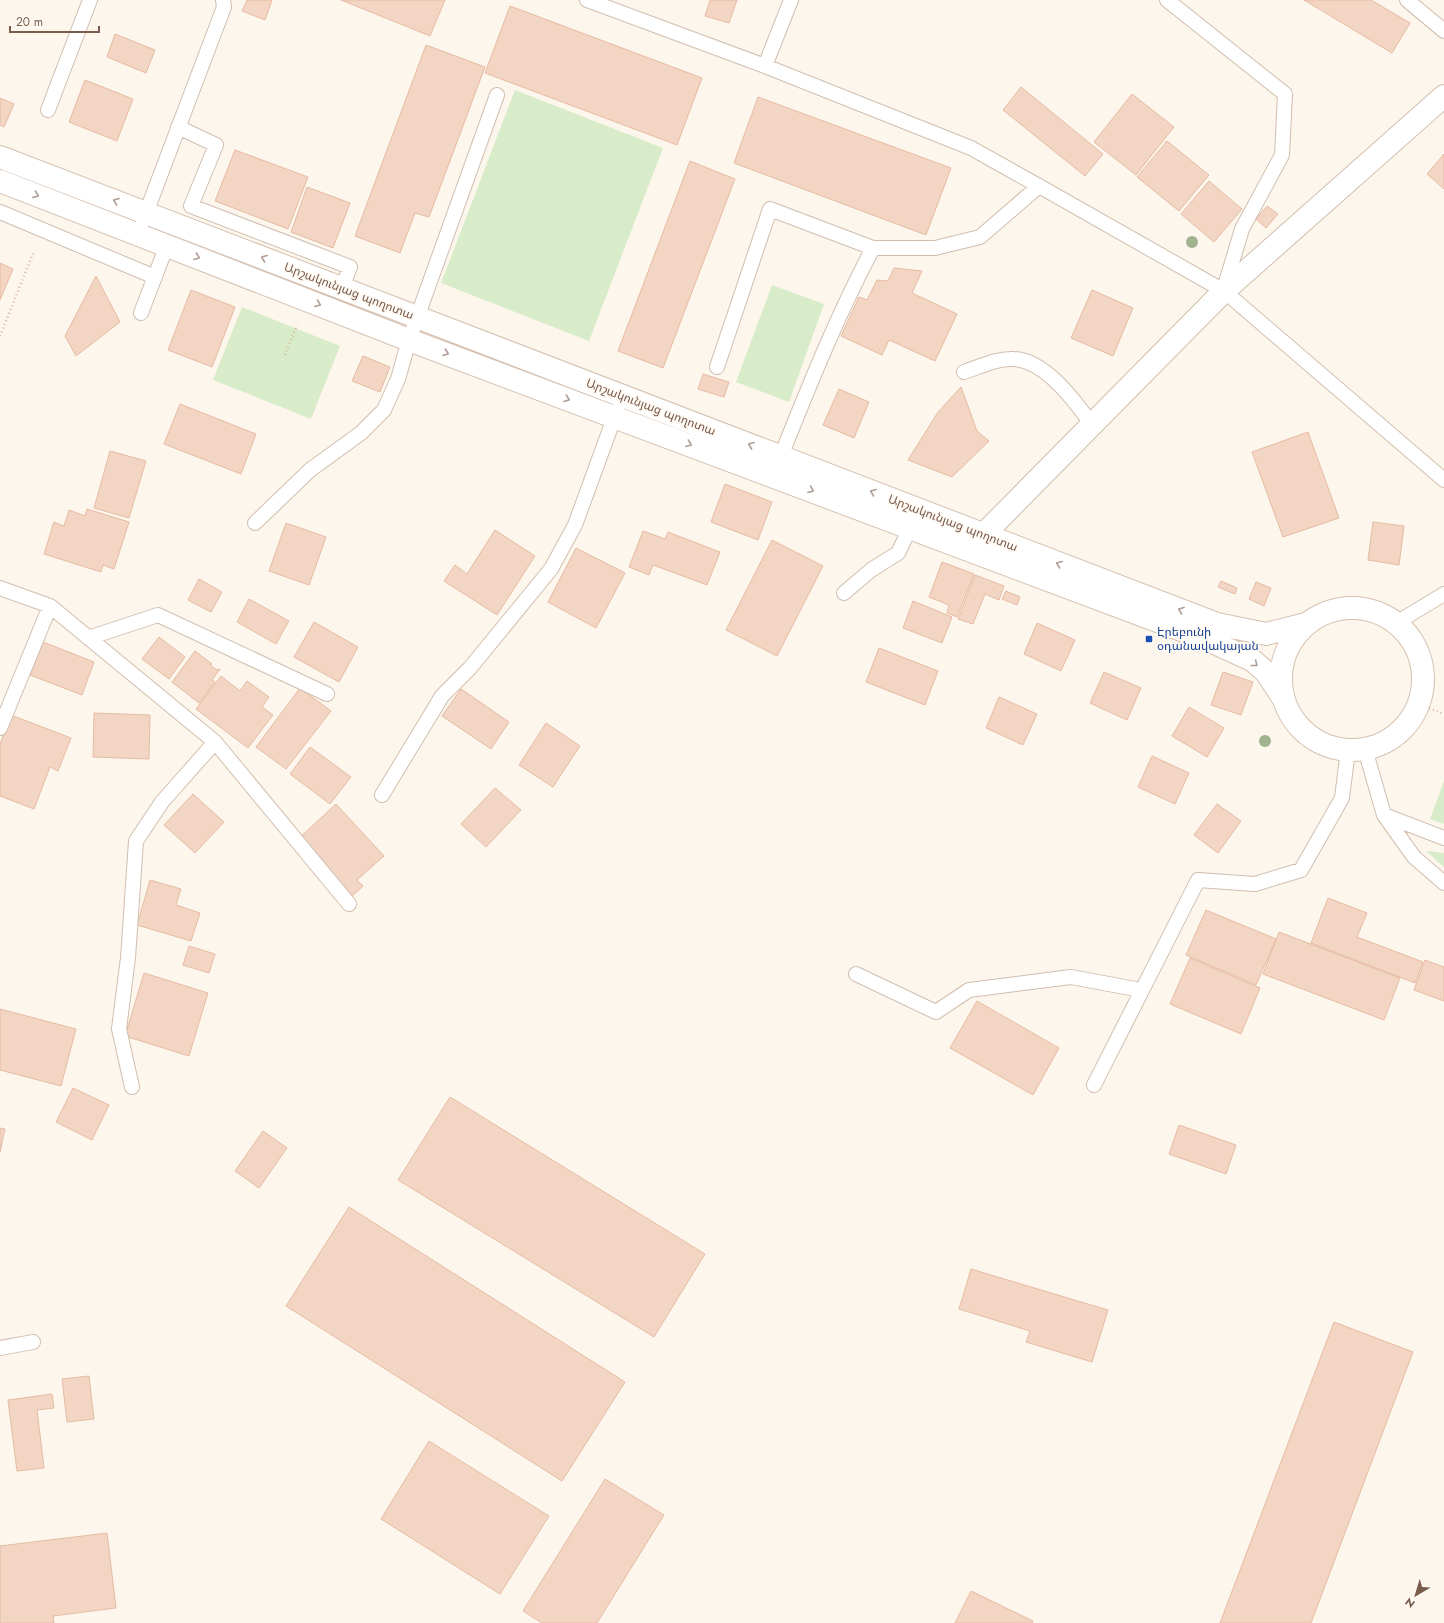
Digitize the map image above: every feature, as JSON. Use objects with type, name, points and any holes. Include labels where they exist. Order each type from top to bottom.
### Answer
[{"type":"street","points":[[976,542],[1224,291],[1444,96]]},
{"type":"street","name":"Արշակունյաց պողոտա","points":[[0,157],[781,456],[976,542],[1252,660],[1266,672],[1283,698]]},
{"type":"street","name":"Արշակունյաց պողոտա","points":[[0,181],[409,340],[910,528],[976,542],[1217,624],[1266,634],[1306,624]]},
{"type":"street","points":[[1350,608],[1375,611],[1396,623],[1413,642],[1422,666],[1423,683],[1418,704],[1412,718],[1402,730],[1382,743],[1357,749],[1321,742],[1304,731],[1291,716],[1283,698],[1281,675],[1284,657],[1292,641],[1306,624],[1329,612],[1350,608]]},
{"type":"lane","points":[[48,110],[90,0]]},
{"type":"lane","points":[[138,234],[224,7],[223,0]]},
{"type":"lane","points":[[587,0],[765,66],[971,148],[1039,186],[1224,291],[1444,480]]},
{"type":"lane","points":[[765,66],[791,0]]},
{"type":"lane","points":[[1166,0],[1285,94],[1282,155],[1242,229],[1224,291]]},
{"type":"lane","points":[[1407,0],[1444,31]]},
{"type":"lane","points":[[254,523],[310,470],[361,433],[384,410],[398,379],[409,340],[497,95]]},
{"type":"lane","points":[[178,127],[216,145],[191,206],[350,267],[342,288]]},
{"type":"lane","points":[[717,367],[770,209],[873,248],[935,248],[980,237],[1039,186]]},
{"type":"lane","points":[[0,212],[155,277]]},
{"type":"lane","points":[[141,313],[167,245]]},
{"type":"lane","points":[[781,456],[812,379],[853,285],[873,248]]},
{"type":"lane","points":[[964,372],[993,362],[1015,359],[1040,368],[1073,397],[1092,425]]},
{"type":"lane","points":[[382,794],[442,696],[470,668],[551,569],[575,525],[622,396]]},
{"type":"lane","points":[[844,593],[871,570],[898,553],[910,528]]},
{"type":"lane","points":[[0,588],[50,606],[215,742],[349,904]]},
{"type":"lane","points":[[1396,623],[1444,594]]},
{"type":"lane","points":[[0,728],[50,606]]},
{"type":"lane","points":[[88,638],[158,615],[327,694]]},
{"type":"lane","points":[[132,1087],[119,1029],[128,958],[136,841],[162,802],[215,742]]},
{"type":"lane","points":[[1357,749],[1384,815],[1414,857],[1444,883]]},
{"type":"lane","points":[[1094,1085],[1198,880],[1255,884],[1301,870],[1342,798],[1357,749]]},
{"type":"lane","points":[[1384,815],[1444,838]]},
{"type":"lane","points":[[856,974],[936,1012],[969,990],[1071,977],[1141,990]]},
{"type":"lane","points":[[0,1348],[33,1342]]},
{"type":"path","points":[[0,336],[42,230]]},
{"type":"path","points":[[285,355],[299,320]]},
{"type":"path","points":[[1418,704],[1444,714]]},
{"type":"green space","points":[[515,90],[663,148],[589,341],[441,283]]},
{"type":"green space","points":[[772,285],[824,304],[789,402],[736,382]]},
{"type":"green space","points":[[242,307],[340,346],[311,419],[213,380]]},
{"type":"green space","points":[[1444,781],[1444,824],[1430,819]]},
{"type":"green space","points":[[1426,851],[1444,853],[1444,867]]},
{"type":"building","points":[[247,0],[272,0],[265,20],[242,11]]},
{"type":"building","points":[[341,0],[445,0],[430,36]]},
{"type":"building","points":[[710,0],[737,0],[729,23],[705,16]]},
{"type":"building","points":[[1304,0],[1371,0],[1410,23],[1392,53]]},
{"type":"building","points":[[510,6],[702,78],[677,145],[485,73]]},
{"type":"building","points":[[115,34],[155,50],[146,73],[107,57]]},
{"type":"building","points":[[426,45],[485,67],[429,217],[415,213],[400,253],[355,236]]},
{"type":"building","points":[[85,80],[133,99],[117,141],[69,122]]},
{"type":"building","points":[[1021,87],[1103,154],[1085,176],[1003,110]]},
{"type":"building","points":[[1132,94],[1174,127],[1136,175],[1094,142]]},
{"type":"building","points":[[758,97],[951,168],[926,235],[734,163]]},
{"type":"building","points":[[0,98],[14,104],[4,127],[0,125]]},
{"type":"building","points":[[1167,141],[1209,175],[1179,211],[1137,177]]},
{"type":"building","points":[[235,150],[308,177],[288,229],[215,201]]},
{"type":"building","points":[[1444,154],[1444,189],[1427,174]]},
{"type":"building","points":[[690,161],[735,179],[663,368],[618,351]]},
{"type":"building","points":[[1209,181],[1242,209],[1214,242],[1181,214]]},
{"type":"building","points":[[307,187],[350,203],[333,248],[291,232]]},
{"type":"building","points":[[1267,206],[1278,214],[1266,228],[1256,219]]},
{"type":"building","points":[[0,263],[13,269],[0,300]]},
{"type":"building","points":[[894,268],[922,271],[912,293],[957,314],[935,361],[889,340],[882,355],[841,336],[859,297],[867,300],[877,280],[888,281]]},
{"type":"building","points":[[96,276],[120,322],[76,356],[65,336]]},
{"type":"building","points":[[191,290],[235,307],[212,367],[168,350]]},
{"type":"building","points":[[1092,290],[1133,308],[1113,356],[1071,338]]},
{"type":"building","points":[[363,356],[390,367],[380,392],[352,381]]},
{"type":"building","points":[[703,374],[729,382],[724,397],[698,389]]},
{"type":"building","points":[[961,387],[977,431],[989,441],[952,477],[908,460],[938,412]]},
{"type":"building","points":[[839,389],[869,402],[854,438],[823,425]]},
{"type":"building","points":[[180,404],[256,434],[241,474],[164,444]]},
{"type":"building","points":[[1308,432],[1339,518],[1283,537],[1252,452]]},
{"type":"building","points":[[110,451],[146,461],[129,518],[94,508]]},
{"type":"building","points":[[725,484],[772,502],[758,540],[711,522]]},
{"type":"building","points":[[87,509],[129,522],[114,569],[103,565],[101,572],[44,554],[54,522],[64,526],[69,510],[85,516]]},
{"type":"building","points":[[1373,522],[1404,526],[1399,565],[1368,560]]},
{"type":"building","points":[[286,523],[326,537],[309,585],[269,571]]},
{"type":"building","points":[[495,530],[535,556],[497,615],[444,581],[455,565],[467,574]]},
{"type":"building","points":[[643,531],[665,539],[668,532],[720,552],[707,585],[653,565],[649,575],[629,567]]},
{"type":"building","points":[[772,540],[823,566],[777,656],[726,630]]},
{"type":"building","points":[[576,548],[625,573],[596,628],[548,602]]},
{"type":"building","points":[[942,562],[974,574],[957,617],[947,613],[949,605],[929,597]]},
{"type":"building","points":[[975,575],[1004,586],[999,600],[985,594],[973,624],[958,619]]},
{"type":"building","points":[[199,579],[222,592],[211,612],[188,600]]},
{"type":"building","points":[[1221,581],[1237,588],[1235,594],[1218,587]]},
{"type":"building","points":[[1256,582],[1271,588],[1264,606],[1249,599]]},
{"type":"building","points":[[1006,591],[1020,597],[1017,605],[1002,599]]},
{"type":"building","points":[[249,599],[289,621],[276,644],[237,622]]},
{"type":"building","points":[[913,601],[952,617],[942,643],[903,628]]},
{"type":"building","points":[[314,622],[358,647],[339,682],[294,657]]},
{"type":"building","points":[[1037,623],[1075,640],[1061,671],[1024,654]]},
{"type":"building","points":[[159,637],[185,657],[169,679],[142,659]]},
{"type":"building","points":[[43,642],[94,662],[82,695],[30,675]]},
{"type":"building","points":[[879,648],[938,671],[925,705],[866,682]]},
{"type":"building","points":[[195,651],[212,664],[210,665],[217,670],[220,669],[212,680],[215,682],[199,703],[172,682]]},
{"type":"building","points":[[1104,672],[1141,688],[1127,720],[1090,703]]},
{"type":"building","points":[[1223,672],[1253,682],[1241,715],[1211,705]]},
{"type":"building","points":[[221,676],[240,691],[247,681],[269,697],[262,707],[273,715],[248,748],[196,709]]},
{"type":"building","points":[[300,688],[331,711],[286,769],[256,747]]},
{"type":"building","points":[[461,689],[509,722],[491,749],[442,716]]},
{"type":"building","points":[[999,697],[1037,714],[1023,745],[986,728]]},
{"type":"building","points":[[1189,707],[1224,728],[1207,757],[1172,736]]},
{"type":"building","points":[[94,713],[150,715],[149,759],[93,757]]},
{"type":"building","points":[[11,715],[71,738],[58,771],[50,767],[34,809],[0,796],[0,744]]},
{"type":"building","points":[[546,723],[580,746],[553,787],[519,765]]},
{"type":"building","points":[[310,747],[351,777],[330,804],[290,774]]},
{"type":"building","points":[[1152,756],[1189,773],[1175,804],[1138,787]]},
{"type":"building","points":[[495,788],[521,810],[486,847],[461,824]]},
{"type":"building","points":[[193,794],[224,822],[195,853],[164,825]]},
{"type":"building","points":[[336,804],[384,856],[357,880],[363,886],[350,898],[297,840]]},
{"type":"building","points":[[1217,804],[1241,821],[1218,853],[1194,835]]},
{"type":"building","points":[[150,880],[181,889],[176,905],[200,913],[191,941],[137,925]]},
{"type":"building","points":[[1328,898],[1367,913],[1357,937],[1423,962],[1415,983],[1311,943]]},
{"type":"building","points":[[1206,910],[1276,939],[1256,985],[1186,955]]},
{"type":"building","points":[[1279,932],[1400,978],[1384,1020],[1263,974]]},
{"type":"building","points":[[189,946],[215,954],[209,973],[183,965]]},
{"type":"building","points":[[1190,958],[1260,988],[1241,1034],[1170,1004]]},
{"type":"building","points":[[1425,960],[1444,967],[1444,1001],[1414,990]]},
{"type":"building","points":[[144,973],[208,993],[189,1056],[125,1036]]},
{"type":"building","points":[[977,1001],[1059,1048],[1033,1095],[950,1048]]},
{"type":"building","points":[[0,1009],[76,1029],[61,1086],[0,1070]]},
{"type":"building","points":[[73,1088],[109,1105],[92,1140],[56,1122]]},
{"type":"building","points":[[450,1097],[705,1254],[654,1337],[398,1180]]},
{"type":"building","points":[[1179,1125],[1236,1145],[1226,1174],[1169,1154]]},
{"type":"building","points":[[0,1128],[5,1129],[0,1152]]},
{"type":"building","points":[[263,1131],[287,1148],[259,1188],[235,1171]]},
{"type":"building","points":[[349,1207],[625,1382],[562,1481],[286,1306]]},
{"type":"building","points":[[971,1269],[1108,1310],[1092,1362],[1026,1342],[1030,1331],[959,1309]]},
{"type":"building","points":[[1334,1322],[1413,1352],[1311,1623],[1220,1623]]},
{"type":"building","points":[[89,1376],[94,1419],[67,1422],[62,1379]]},
{"type":"building","points":[[52,1394],[54,1408],[37,1410],[44,1468],[17,1471],[8,1400]]},
{"type":"building","points":[[429,1441],[549,1516],[500,1594],[381,1519]]},
{"type":"building","points":[[605,1479],[664,1515],[597,1623],[542,1623],[523,1611]]},
{"type":"building","points":[[107,1533],[116,1608],[53,1616],[54,1623],[0,1623],[0,1546]]},
{"type":"building","points":[[971,1591],[1033,1621],[1032,1623],[955,1623]]},
{"type":"place","name":"Էրեբունի օդանավակայան","points":[[1149,639]]}]
